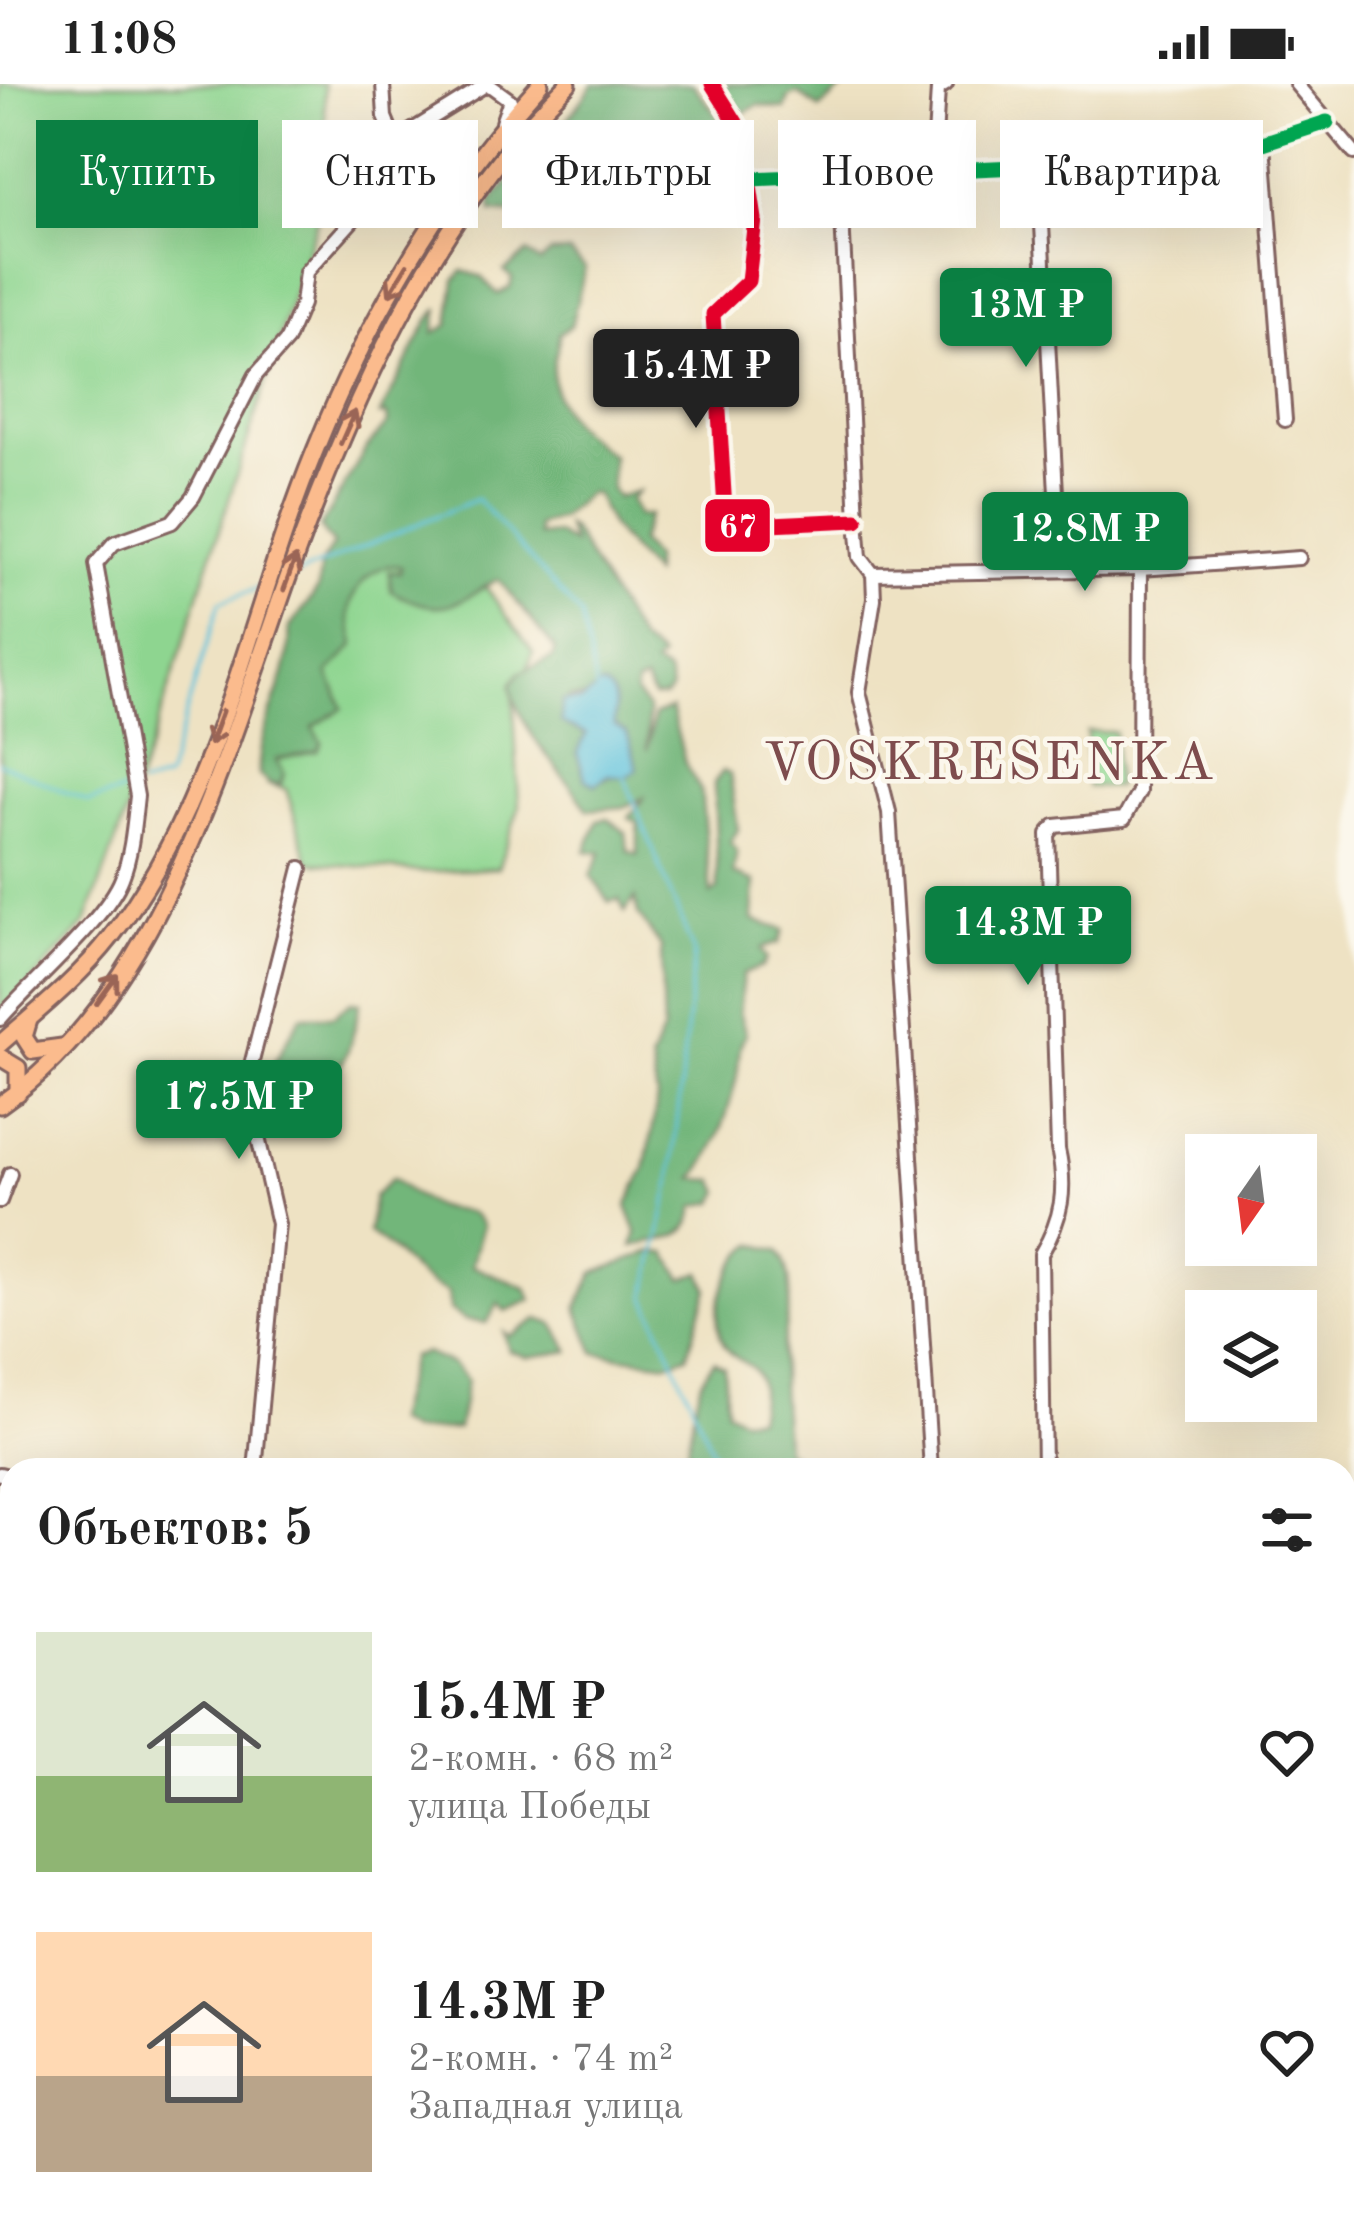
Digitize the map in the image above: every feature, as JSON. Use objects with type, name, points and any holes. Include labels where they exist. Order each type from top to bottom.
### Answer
[{"type":"main road","points":[[0,1044],[87,965],[154,873],[205,759],[312,458],[377,315],[427,231],[498,130],[540,84]]},
{"type":"main road","points":[[0,1106],[64,1046],[112,983],[172,884],[223,768],[304,535],[405,308],[516,140],[568,84]]},
{"type":"main road","points":[[30,1018],[26,1046],[41,1054],[64,1046]]},
{"type":"main road","points":[[0,1057],[18,1068],[18,1093]]},
{"type":"street","points":[[383,84],[386,120]]},
{"type":"street","points":[[429,120],[488,84],[510,100],[498,130]]},
{"type":"street","points":[[712,84],[734,120]]},
{"type":"street","points":[[936,120],[938,89],[946,84]]},
{"type":"street","points":[[1296,84],[1354,153]]},
{"type":"street","points":[[1285,420],[1264,144],[1327,122]]},
{"type":"street","points":[[0,1018],[92,921],[122,880],[137,796],[96,564],[114,543],[172,522],[193,497],[256,375],[287,340],[302,304],[306,272],[346,228]]},
{"type":"street","points":[[753,228],[748,280],[713,314],[726,526],[857,520]]},
{"type":"street","points":[[843,228],[860,557],[873,574],[874,599],[860,692],[889,812],[930,1458]]},
{"type":"street","points":[[1043,228],[1060,570]]},
{"type":"street","points":[[873,574],[1140,569],[1299,558]]},
{"type":"street","points":[[1044,1458],[1041,1254],[1053,1234],[1064,1190],[1058,1149],[1048,834],[1055,826],[1124,819],[1139,793],[1140,569]]},
{"type":"street","points":[[256,1458],[278,1224],[246,1085],[301,868]]},
{"type":"street","points":[[0,1201],[10,1174]]},
{"type":"green space","points":[[0,84],[324,84],[325,120],[282,120],[282,228],[314,228],[153,740],[86,923],[0,1015]]},
{"type":"green space","points":[[593,84],[693,84],[720,120],[566,120]]},
{"type":"green space","points":[[719,84],[848,84],[820,109],[798,93],[789,97],[785,109],[759,105],[743,113]]},
{"type":"green space","points":[[502,190],[502,213],[492,212],[491,202]]},
{"type":"green space","points":[[569,252],[585,268],[571,326],[559,333],[553,372],[558,399],[580,430],[612,455],[611,488],[617,497],[638,491],[630,500],[638,516],[649,515],[639,542],[653,558],[653,575],[611,527],[595,494],[588,493],[560,518],[538,526],[539,536],[557,534],[573,544],[566,526],[573,531],[640,642],[661,658],[654,665],[668,674],[671,690],[665,697],[653,697],[645,681],[636,685],[635,694],[648,709],[647,750],[654,715],[671,709],[685,763],[701,791],[711,894],[718,889],[714,783],[723,771],[730,774],[738,830],[730,842],[737,852],[733,874],[755,882],[753,920],[784,930],[779,943],[761,949],[767,958],[762,967],[743,974],[739,1012],[746,1034],[736,1080],[720,1132],[694,1179],[715,1180],[721,1192],[715,1202],[695,1206],[682,1232],[633,1246],[637,1232],[627,1206],[645,1169],[657,1097],[651,1059],[663,1030],[661,947],[638,914],[635,898],[625,912],[619,899],[609,902],[591,875],[601,853],[586,851],[598,821],[608,818],[626,833],[628,851],[638,855],[638,823],[629,818],[643,798],[624,807],[588,810],[532,735],[511,685],[519,673],[554,657],[555,649],[498,579],[459,601],[436,606],[391,591],[389,572],[400,572],[401,567],[382,568],[359,587],[350,606],[355,645],[328,673],[343,708],[313,727],[322,743],[318,751],[276,760],[284,773],[281,784],[269,784],[259,775],[264,736],[286,665],[289,629],[318,589],[321,564],[333,545],[320,528],[365,450],[388,423],[387,415],[380,415],[428,321],[439,308],[434,333],[449,325],[455,280],[463,271],[480,276],[498,294],[510,287],[512,278],[504,271],[527,253],[540,262],[549,253]],"holes":[[[593,697],[614,725],[617,772],[595,784],[585,778],[577,754],[587,734],[569,727],[569,698]]]},
{"type":"green space","points":[[390,546],[485,586],[533,652],[525,677],[513,690],[519,808],[498,868],[423,872],[309,862],[286,789],[267,784],[262,773],[352,574]]},
{"type":"green space","points":[[1087,732],[1115,732],[1116,787],[1088,787]]},
{"type":"green space","points":[[351,1002],[360,1003],[349,1048],[327,1084],[301,1101],[279,1090],[273,1065],[301,1016],[333,1016]]},
{"type":"green space","points":[[392,1178],[431,1204],[472,1215],[482,1226],[472,1266],[526,1288],[532,1300],[505,1311],[498,1303],[487,1323],[464,1320],[450,1310],[448,1293],[423,1279],[368,1233],[374,1196]]},
{"type":"green space","points":[[754,1244],[779,1251],[786,1265],[790,1293],[781,1374],[785,1450],[796,1458],[685,1458],[696,1400],[714,1361],[724,1367],[727,1410],[741,1418],[757,1417],[756,1372],[727,1349],[718,1326],[724,1286]]},
{"type":"green space","points":[[652,1252],[667,1253],[683,1279],[701,1272],[708,1289],[687,1356],[668,1363],[595,1353],[577,1308],[594,1273]]},
{"type":"green space","points":[[538,1319],[554,1324],[570,1351],[528,1357],[509,1351],[504,1332],[511,1336]]},
{"type":"green space","points":[[425,1353],[452,1364],[467,1380],[458,1429],[410,1431],[394,1422],[411,1357]]},
{"type":"water","points":[[600,686],[611,692],[614,725],[627,733],[638,769],[626,777],[608,775],[595,785],[585,778],[577,754],[586,734],[561,723],[562,701],[582,701]]},
{"type":"waterway","points":[[294,576],[477,499],[581,616],[597,693]]},
{"type":"waterway","points":[[141,786],[166,779],[220,602],[262,587]]},
{"type":"waterway","points":[[0,763],[88,802],[132,789]]},
{"type":"waterway","points":[[624,776],[694,953],[671,1183],[646,1297],[716,1458]]},
{"type":"transit line","name":"67","points":[[712,84],[742,132],[755,219],[748,281],[713,314],[726,526],[857,520]]},
{"type":"transit line","points":[[754,179],[1217,158],[1327,122]]},
{"type":"district","name":"VOSKRESENKA","points":[[990,760]]}]
